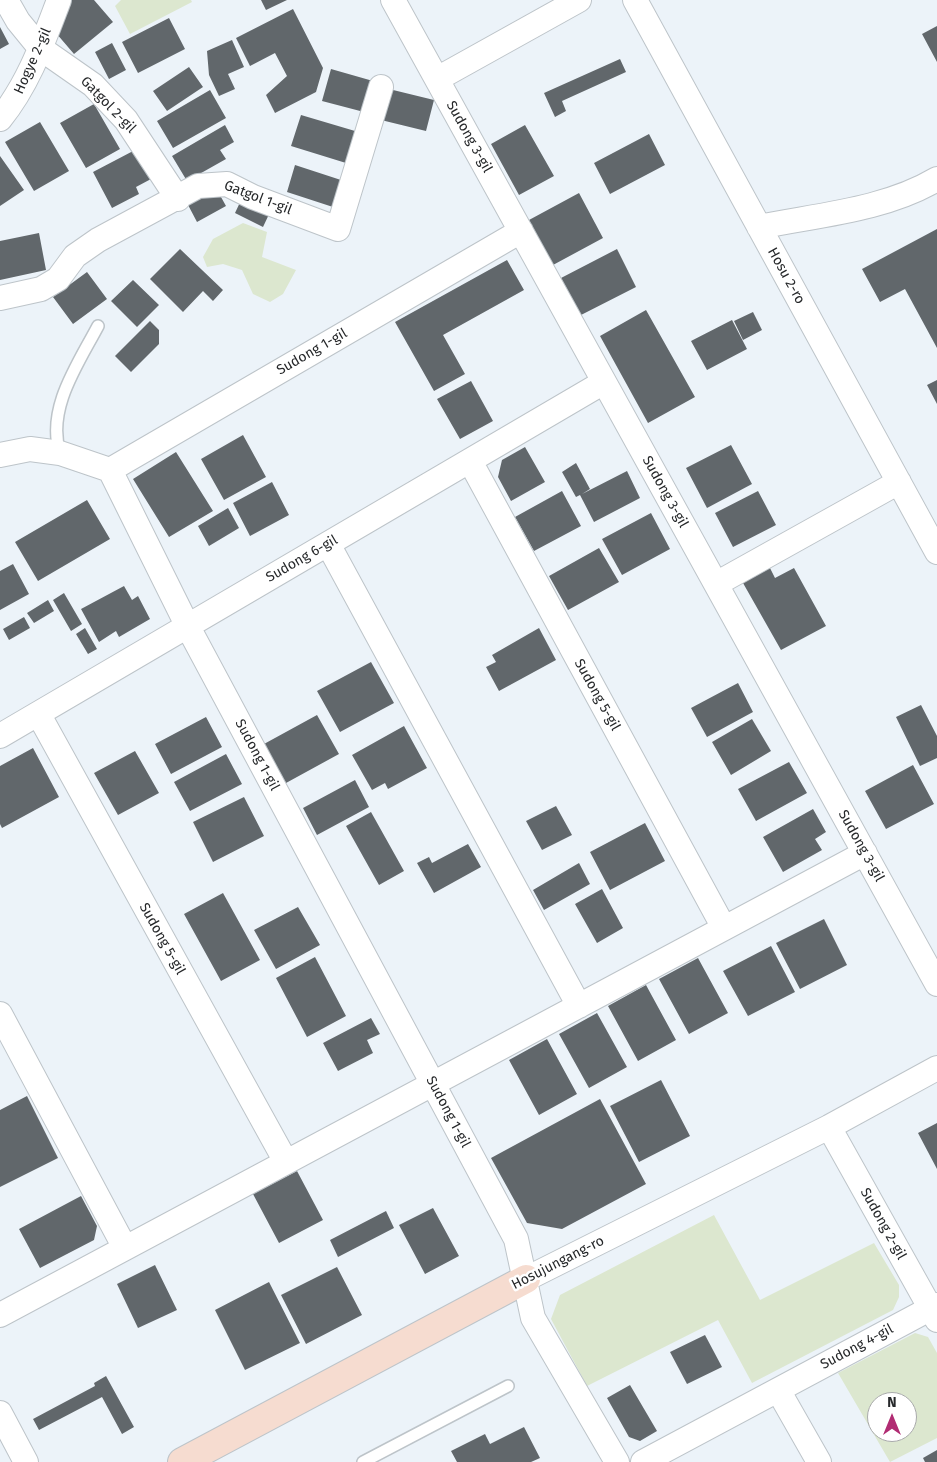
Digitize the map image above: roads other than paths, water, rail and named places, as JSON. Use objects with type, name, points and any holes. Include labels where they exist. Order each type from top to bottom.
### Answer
[{"type":"street","name":"Gatgol 2-gil","points":[[6,0],[18,21],[40,48],[93,85],[126,120],[178,199]]},
{"type":"street","name":"Hogye 2-gil","points":[[0,119],[15,100],[30,73],[59,0]]},
{"type":"street","name":"Sudong 3-gil","points":[[393,0],[937,984]]},
{"type":"street","points":[[437,79],[579,0]]},
{"type":"street","name":"Hosu 2-ro","points":[[635,0],[937,552]]},
{"type":"street","name":"Gatgol 1-gil","points":[[0,298],[41,289],[58,279],[75,256],[98,240],[178,199],[198,186],[227,184],[253,197],[338,229],[381,87]]},
{"type":"street","points":[[759,227],[847,210],[887,200],[937,179]]},
{"type":"street","name":"Sudong 1-gil","points":[[521,231],[110,470],[188,627],[516,1239],[533,1318],[617,1462]]},
{"type":"street","name":"Sudong 6-gil","points":[[0,736],[39,715],[604,382]]},
{"type":"street","points":[[0,455],[30,448],[60,453],[110,470]]},
{"type":"street","name":"Sudong 5-gil","points":[[470,461],[724,928]]},
{"type":"street","points":[[716,584],[898,482]]},
{"type":"street","points":[[328,544],[579,1006]]},
{"type":"street","name":"Sudong 5-gil","points":[[39,715],[286,1162]]},
{"type":"street","points":[[0,1315],[864,853]]},
{"type":"street","points":[[0,1014],[126,1248]]},
{"type":"street","name":"Hosujungang-ro","points":[[182,1462],[526,1279],[829,1127],[937,1068]]},
{"type":"street","name":"Sudong 2-gil","points":[[829,1127],[935,1311]]},
{"type":"street","name":"Sudong 4-gil","points":[[643,1462],[778,1390],[935,1311]]},
{"type":"street","points":[[778,1390],[819,1462]]},
{"type":"street","points":[[0,1413],[26,1462]]},
{"type":"lane","points":[[60,453],[55,439],[55,422],[62,397],[98,326]]},
{"type":"lane","points":[[363,1462],[508,1386]]}]
